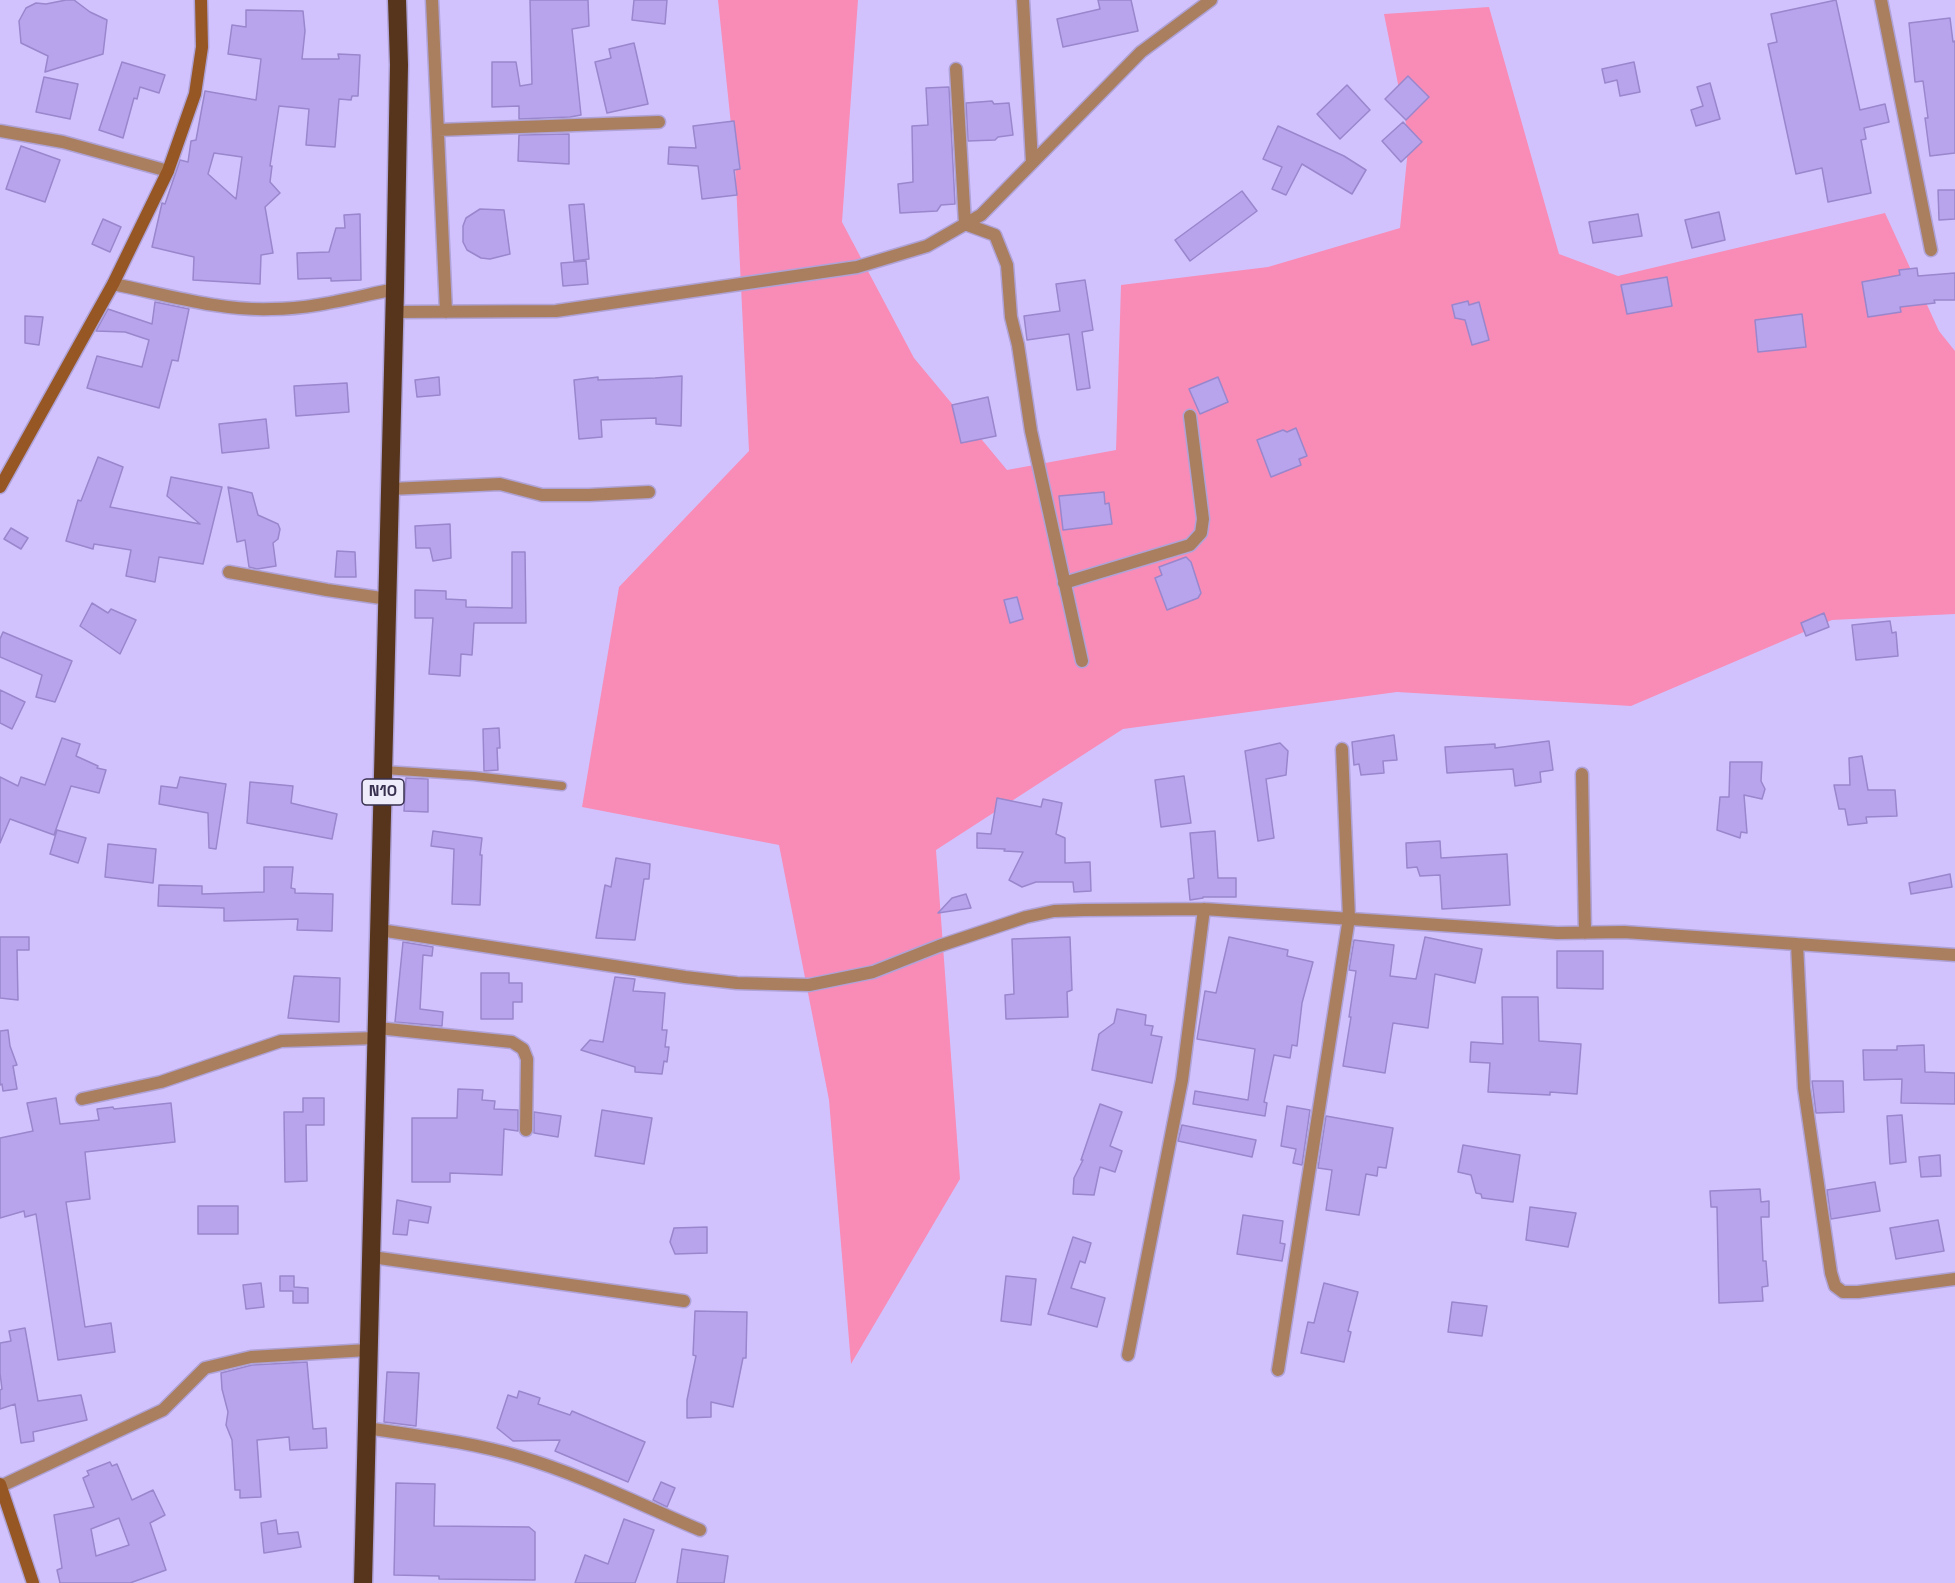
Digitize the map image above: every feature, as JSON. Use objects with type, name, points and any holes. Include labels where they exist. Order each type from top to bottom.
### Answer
[{"type":"highway","name":"N10","points":[[363,1583],[395,289],[398,0]]},
{"type":"main road","points":[[0,487],[112,284],[168,171],[195,94],[202,47],[201,0]]},
{"type":"main road","points":[[0,1485],[33,1583]]},
{"type":"street","points":[[432,0],[446,312]]},
{"type":"street","points":[[1023,0],[1032,162]]},
{"type":"street","points":[[394,312],[556,311],[857,267],[927,246],[981,215],[1141,52],[1211,0]]},
{"type":"street","points":[[1881,0],[1931,250]]},
{"type":"street","points":[[956,69],[965,224]]},
{"type":"street","points":[[438,130],[659,122]]},
{"type":"street","points":[[0,131],[63,142],[168,171]]},
{"type":"street","points":[[965,224],[995,235],[1007,265],[1011,317],[1018,345],[1030,431],[1082,661]]},
{"type":"street","points":[[112,284],[212,304],[271,309],[304,307],[395,289]]},
{"type":"street","points":[[1064,583],[1190,544],[1201,532],[1203,519],[1190,416]]},
{"type":"street","points":[[390,489],[500,484],[542,495],[649,492]]},
{"type":"street","points":[[229,572],[327,591],[388,598]]},
{"type":"street","points":[[1278,1370],[1348,918],[1342,749]]},
{"type":"street","points":[[1582,774],[1585,933]]},
{"type":"street","points":[[1128,1355],[1182,1080],[1204,909]]},
{"type":"street","points":[[380,930],[685,977],[737,983],[809,985],[873,972],[939,946],[1054,911],[1204,909],[1557,933],[1624,932],[1955,955]]},
{"type":"street","points":[[1797,944],[1804,1088],[1823,1227],[1835,1286],[1843,1292],[1858,1292],[1955,1279]]},
{"type":"street","points":[[82,1098],[161,1082],[281,1041],[377,1033],[512,1042],[523,1049],[527,1059],[526,1130]]},
{"type":"street","points":[[372,1257],[684,1301]]},
{"type":"street","points":[[0,1485],[163,1410],[205,1368],[251,1357],[368,1350]]},
{"type":"street","points":[[367,1428],[471,1444],[523,1457],[700,1530]]},
{"type":"lane","points":[[384,770],[474,776],[562,786]]},
{"type":"shaded area","points":[[718,0],[858,0],[842,222],[914,358],[1007,470],[1116,450],[1121,285],[1268,267],[1400,228],[1409,139],[1384,14],[1489,7],[1559,254],[1618,276],[1885,213],[1939,331],[1955,351],[1955,614],[1832,620],[1631,706],[1397,692],[1123,729],[936,850],[960,1179],[851,1364],[829,1100],[779,845],[582,807],[619,587],[749,451],[735,163]]},
{"type":"building","points":[[74,0],[90,12],[107,20],[103,54],[45,72],[48,56],[21,43],[19,21],[26,8],[36,3],[46,4]]},
{"type":"building","points":[[530,0],[588,0],[589,26],[572,29],[581,115],[519,119],[519,106],[492,107],[492,62],[516,62],[520,86],[532,84]]},
{"type":"building","points":[[634,0],[667,0],[665,24],[632,20]]},
{"type":"building","points":[[1098,0],[1131,0],[1138,31],[1063,47],[1057,19],[1100,9]]},
{"type":"building","points":[[1836,0],[1860,110],[1885,104],[1889,122],[1864,128],[1866,139],[1861,140],[1871,193],[1828,202],[1822,168],[1796,174],[1768,44],[1777,42],[1771,14]]},
{"type":"building","points":[[246,10],[303,11],[305,31],[302,59],[339,59],[338,54],[360,55],[358,96],[352,96],[351,100],[339,99],[335,147],[306,145],[309,109],[279,106],[270,166],[272,166],[270,182],[280,193],[265,207],[273,253],[261,255],[260,284],[193,280],[194,257],[152,247],[162,203],[165,204],[180,160],[188,162],[191,141],[196,140],[205,91],[256,100],[261,59],[228,54],[232,25],[246,27]],"holes":[[[214,153],[242,157],[236,199],[208,174]]]},
{"type":"building","points":[[1950,18],[1953,42],[1955,41],[1955,153],[1930,156],[1923,81],[1915,82],[1909,23]]},
{"type":"building","points":[[634,43],[648,104],[607,113],[595,62],[611,58],[609,49]]},
{"type":"building","points":[[122,62],[165,75],[159,93],[140,87],[137,99],[134,98],[123,138],[99,130]]},
{"type":"building","points":[[1634,62],[1640,92],[1620,96],[1617,80],[1605,83],[1602,69]]},
{"type":"building","points":[[1408,76],[1429,97],[1406,120],[1385,99]]},
{"type":"building","points":[[44,77],[78,84],[70,119],[36,112]]},
{"type":"building","points":[[1710,83],[1720,119],[1696,126],[1691,110],[1703,106],[1697,87]]},
{"type":"building","points":[[1347,85],[1370,110],[1340,139],[1317,114]]},
{"type":"building","points":[[949,87],[955,204],[941,205],[937,211],[900,213],[898,184],[913,182],[912,126],[928,125],[926,88]]},
{"type":"building","points":[[992,101],[994,104],[1009,103],[1013,135],[998,137],[995,140],[968,141],[966,103]]},
{"type":"building","points":[[734,121],[740,169],[734,170],[737,195],[702,199],[698,166],[668,164],[669,147],[696,148],[693,126]]},
{"type":"building","points":[[1403,122],[1422,142],[1401,162],[1382,141]]},
{"type":"building","points":[[1278,126],[1344,156],[1366,170],[1352,194],[1302,164],[1286,195],[1272,189],[1282,167],[1263,159]]},
{"type":"building","points":[[569,134],[569,164],[518,161],[519,135]]},
{"type":"building","points":[[21,146],[60,160],[45,202],[6,189]]},
{"type":"building","points":[[1938,190],[1955,190],[1955,219],[1939,220]]},
{"type":"building","points":[[1242,191],[1257,211],[1190,261],[1175,240]]},
{"type":"building","points":[[584,204],[589,259],[574,261],[569,205]]},
{"type":"building","points":[[480,209],[504,210],[510,254],[490,259],[481,258],[467,250],[463,242],[463,226],[466,218]]},
{"type":"building","points":[[1719,212],[1725,240],[1692,248],[1685,220]]},
{"type":"building","points":[[360,214],[361,280],[298,279],[297,253],[329,252],[336,228],[345,228],[344,215]]},
{"type":"building","points":[[1638,214],[1642,236],[1593,243],[1589,222]]},
{"type":"building","points":[[103,219],[121,227],[110,252],[92,244]]},
{"type":"building","points":[[586,261],[588,284],[563,286],[561,263]]},
{"type":"building","points":[[1917,268],[1918,276],[1955,273],[1955,300],[1934,300],[1935,303],[1900,307],[1901,312],[1868,317],[1862,282],[1900,275],[1899,270]]},
{"type":"building","points":[[1667,277],[1672,306],[1627,314],[1621,285]]},
{"type":"building","points":[[1085,280],[1093,330],[1082,332],[1090,388],[1077,390],[1069,334],[1027,340],[1024,316],[1060,311],[1056,284]]},
{"type":"building","points":[[1468,301],[1469,305],[1479,302],[1489,340],[1472,345],[1465,320],[1455,318],[1452,305]]},
{"type":"building","points":[[155,302],[189,309],[178,361],[172,360],[159,408],[87,388],[97,356],[142,367],[149,340],[125,332],[96,331],[108,309],[152,324]]},
{"type":"building","points":[[1802,314],[1806,347],[1758,352],[1755,320]]},
{"type":"building","points":[[25,316],[43,317],[39,345],[25,343]]},
{"type":"building","points":[[682,376],[681,426],[656,424],[656,418],[601,420],[602,437],[579,439],[574,380],[598,377],[598,380]]},
{"type":"building","points":[[439,377],[440,395],[417,397],[415,380]]},
{"type":"building","points":[[1218,377],[1228,402],[1200,414],[1189,389]]},
{"type":"building","points":[[347,383],[349,412],[296,416],[294,386]]},
{"type":"building","points":[[988,397],[996,436],[961,443],[952,405]]},
{"type":"building","points":[[266,419],[269,448],[222,453],[219,424]]},
{"type":"building","points":[[1296,428],[1307,456],[1299,459],[1301,465],[1271,477],[1257,440],[1283,430],[1287,432]]},
{"type":"building","points":[[98,457],[123,467],[110,507],[200,524],[167,496],[171,477],[222,487],[203,564],[159,557],[155,582],[126,576],[131,550],[94,544],[93,549],[66,541],[78,500],[81,501]]},
{"type":"building","points":[[228,487],[252,493],[258,515],[278,524],[280,529],[278,539],[273,543],[276,566],[257,569],[249,567],[245,540],[237,542]]},
{"type":"building","points":[[1104,492],[1105,504],[1109,503],[1112,524],[1063,530],[1059,496]]},
{"type":"building","points":[[450,524],[451,558],[433,561],[430,548],[416,548],[415,526]]},
{"type":"building","points":[[11,528],[28,538],[21,549],[4,539]]},
{"type":"building","points":[[337,551],[355,552],[356,577],[335,577]]},
{"type":"building","points":[[512,552],[525,552],[526,623],[474,623],[472,655],[461,654],[460,676],[429,674],[433,618],[415,618],[415,590],[446,591],[446,599],[466,600],[466,607],[512,608]]},
{"type":"building","points":[[1186,557],[1191,562],[1201,593],[1198,598],[1167,610],[1155,578],[1162,575],[1159,567]]},
{"type":"building","points":[[1017,597],[1023,619],[1010,623],[1004,600]]},
{"type":"building","points":[[92,603],[108,613],[111,609],[136,620],[120,654],[80,626]]},
{"type":"building","points":[[1824,613],[1829,627],[1806,636],[1801,623]]},
{"type":"building","points":[[1890,621],[1892,633],[1896,632],[1898,656],[1856,660],[1852,625]]},
{"type":"building","points":[[3,632],[72,661],[55,702],[36,697],[42,675],[0,657],[0,639]]},
{"type":"building","points":[[0,690],[25,702],[12,729],[0,723]]},
{"type":"building","points":[[499,728],[498,770],[484,771],[483,729]]},
{"type":"building","points":[[1394,735],[1397,760],[1383,761],[1384,773],[1361,775],[1359,764],[1354,765],[1352,742]]},
{"type":"building","points":[[62,738],[80,744],[76,756],[98,766],[97,768],[106,770],[99,793],[71,786],[54,835],[10,819],[0,843],[0,777],[18,786],[21,777],[45,785]]},
{"type":"building","points":[[1549,741],[1553,770],[1540,772],[1541,782],[1515,786],[1513,769],[1447,773],[1445,747],[1495,744],[1495,748]]},
{"type":"building","points":[[1280,743],[1288,751],[1286,775],[1266,779],[1274,838],[1258,841],[1245,751]]},
{"type":"building","points":[[1862,756],[1868,790],[1895,790],[1897,816],[1866,817],[1867,823],[1848,825],[1845,809],[1839,809],[1834,785],[1850,785],[1849,758]]},
{"type":"building","points":[[1730,762],[1762,762],[1761,781],[1765,789],[1762,799],[1744,795],[1747,833],[1741,832],[1740,838],[1717,830],[1720,797],[1729,797]]},
{"type":"building","points":[[1184,776],[1191,823],[1161,827],[1155,780]]},
{"type":"building","points":[[180,777],[226,784],[216,849],[209,848],[208,813],[159,804],[161,786],[177,788]]},
{"type":"building","points":[[406,778],[428,779],[428,812],[404,811]]},
{"type":"building","points":[[250,782],[293,786],[291,803],[337,814],[332,839],[247,823]]},
{"type":"building","points":[[997,798],[1041,807],[1043,799],[1062,803],[1056,834],[1065,838],[1065,863],[1090,862],[1091,891],[1074,892],[1073,882],[1036,882],[1022,887],[1009,880],[1023,852],[977,848],[977,833],[991,834]]},
{"type":"building","points":[[57,830],[86,838],[78,863],[50,854]]},
{"type":"building","points":[[433,831],[482,838],[480,905],[452,904],[454,849],[431,846]]},
{"type":"building","points":[[1215,831],[1218,878],[1236,878],[1236,897],[1203,897],[1190,900],[1188,879],[1194,878],[1190,833]]},
{"type":"building","points":[[1440,841],[1441,858],[1507,854],[1510,905],[1442,909],[1440,875],[1420,876],[1417,867],[1407,868],[1406,843]]},
{"type":"building","points":[[108,844],[156,849],[153,883],[105,877]]},
{"type":"building","points":[[616,858],[650,864],[649,879],[644,879],[635,940],[596,938],[605,885],[611,887]]},
{"type":"building","points":[[264,867],[293,867],[291,888],[295,889],[295,893],[333,894],[332,931],[297,930],[298,919],[224,921],[224,908],[158,906],[159,885],[202,886],[202,894],[264,892]]},
{"type":"building","points":[[1950,874],[1952,887],[1911,894],[1909,883]]},
{"type":"building","points":[[966,894],[971,908],[938,913],[952,898]]},
{"type":"building","points":[[0,937],[29,937],[29,950],[17,950],[18,1000],[0,998]]},
{"type":"building","points":[[1070,937],[1072,990],[1067,992],[1068,1017],[1006,1019],[1005,995],[1014,994],[1012,939]]},
{"type":"building","points":[[1229,937],[1288,950],[1287,956],[1313,962],[1302,1003],[1297,1046],[1292,1045],[1290,1058],[1274,1055],[1264,1102],[1267,1103],[1265,1116],[1193,1104],[1195,1091],[1248,1100],[1255,1049],[1197,1039],[1205,991],[1216,993]]},
{"type":"building","points":[[1425,937],[1482,949],[1475,983],[1435,974],[1428,1028],[1393,1023],[1385,1073],[1343,1066],[1356,971],[1349,970],[1354,940],[1394,945],[1390,976],[1416,979]]},
{"type":"building","points":[[403,942],[433,947],[432,956],[423,955],[420,1009],[443,1012],[442,1026],[395,1022]]},
{"type":"building","points":[[1557,951],[1603,951],[1603,989],[1557,988]]},
{"type":"building","points":[[481,973],[509,973],[509,983],[522,983],[522,1002],[513,1002],[513,1019],[481,1019]]},
{"type":"building","points":[[294,976],[340,978],[339,1022],[288,1018]]},
{"type":"building","points":[[615,977],[635,979],[633,991],[665,993],[662,1030],[667,1030],[665,1047],[669,1047],[667,1062],[664,1061],[662,1074],[635,1072],[635,1067],[581,1050],[590,1040],[603,1042]]},
{"type":"building","points":[[1502,997],[1538,997],[1539,1041],[1581,1044],[1577,1094],[1488,1092],[1490,1063],[1470,1062],[1471,1042],[1503,1044]]},
{"type":"building","points":[[1117,1009],[1146,1015],[1145,1025],[1153,1026],[1151,1035],[1162,1037],[1152,1083],[1092,1070],[1099,1034],[1114,1023]]},
{"type":"building","points":[[8,1030],[10,1046],[17,1065],[13,1066],[17,1089],[3,1091],[2,1084],[0,1085],[0,1031]]},
{"type":"building","points":[[1924,1045],[1925,1072],[1955,1073],[1955,1104],[1901,1103],[1902,1079],[1864,1080],[1863,1050],[1897,1050],[1897,1046]]},
{"type":"building","points":[[1812,1081],[1843,1081],[1844,1112],[1816,1113]]},
{"type":"building","points":[[458,1089],[483,1090],[482,1100],[495,1101],[494,1109],[518,1110],[518,1131],[504,1129],[502,1175],[450,1173],[450,1182],[412,1182],[412,1118],[457,1118]]},
{"type":"building","points":[[56,1098],[60,1124],[99,1120],[97,1109],[171,1103],[175,1142],[85,1152],[90,1199],[66,1202],[85,1327],[111,1323],[115,1352],[58,1360],[36,1214],[25,1217],[24,1211],[0,1218],[0,1138],[33,1131],[27,1103]]},
{"type":"building","points":[[303,1098],[324,1098],[324,1125],[306,1125],[307,1181],[285,1182],[284,1112],[303,1112]]},
{"type":"building","points":[[1100,1104],[1122,1112],[1110,1146],[1122,1151],[1115,1172],[1100,1167],[1094,1195],[1073,1194],[1074,1178],[1083,1160],[1081,1160]]},
{"type":"building","points":[[1287,1106],[1310,1110],[1302,1165],[1293,1163],[1296,1149],[1281,1146]]},
{"type":"building","points":[[602,1110],[652,1118],[644,1164],[595,1156]]},
{"type":"building","points":[[534,1112],[561,1116],[558,1137],[534,1133]]},
{"type":"building","points":[[1902,1115],[1906,1162],[1890,1164],[1887,1116]]},
{"type":"building","points":[[1326,1116],[1393,1128],[1386,1168],[1378,1167],[1377,1176],[1366,1174],[1359,1215],[1326,1210],[1332,1170],[1318,1168]]},
{"type":"building","points":[[1182,1125],[1256,1140],[1252,1157],[1178,1141]]},
{"type":"building","points":[[1463,1145],[1520,1155],[1513,1202],[1482,1198],[1481,1194],[1476,1193],[1471,1175],[1458,1172]]},
{"type":"building","points":[[1940,1155],[1941,1176],[1921,1177],[1919,1157]]},
{"type":"building","points":[[1875,1182],[1880,1211],[1831,1219],[1827,1190]]},
{"type":"building","points":[[1760,1189],[1761,1202],[1769,1201],[1769,1217],[1761,1217],[1763,1261],[1766,1261],[1768,1286],[1762,1287],[1763,1301],[1719,1303],[1717,1207],[1711,1207],[1710,1191]]},
{"type":"building","points":[[397,1200],[431,1207],[428,1223],[409,1220],[407,1235],[393,1234]]},
{"type":"building","points":[[198,1206],[238,1206],[238,1234],[198,1234]]},
{"type":"building","points":[[1530,1207],[1576,1213],[1568,1247],[1526,1240]]},
{"type":"building","points":[[1243,1215],[1283,1221],[1280,1243],[1285,1244],[1282,1261],[1237,1254]]},
{"type":"building","points":[[1938,1220],[1944,1251],[1896,1259],[1890,1228]]},
{"type":"building","points":[[707,1227],[707,1253],[675,1254],[670,1242],[674,1228]]},
{"type":"building","points":[[1073,1237],[1091,1243],[1085,1263],[1080,1261],[1071,1288],[1105,1298],[1097,1327],[1048,1314]]},
{"type":"building","points":[[280,1276],[294,1276],[294,1287],[308,1288],[308,1303],[293,1303],[293,1291],[280,1291]]},
{"type":"building","points":[[1006,1276],[1036,1279],[1031,1325],[1001,1321]]},
{"type":"building","points":[[261,1283],[264,1307],[246,1309],[243,1285]]},
{"type":"building","points":[[1324,1283],[1358,1292],[1348,1331],[1351,1332],[1344,1362],[1301,1353],[1308,1322],[1314,1323]]},
{"type":"building","points":[[1452,1302],[1487,1306],[1482,1336],[1448,1332]]},
{"type":"building","points":[[695,1311],[747,1312],[746,1358],[743,1358],[733,1407],[711,1402],[711,1417],[687,1418],[687,1400],[696,1356],[693,1355]]},
{"type":"building","points":[[25,1328],[38,1401],[81,1395],[87,1420],[33,1432],[34,1441],[21,1443],[15,1404],[0,1409],[0,1390],[2,1389],[0,1343],[11,1341],[9,1331]]},
{"type":"building","points":[[307,1362],[313,1429],[326,1428],[327,1448],[290,1450],[289,1437],[257,1440],[261,1497],[240,1498],[240,1490],[235,1490],[232,1440],[226,1425],[228,1412],[222,1389],[221,1373],[252,1365]]},
{"type":"building","points":[[387,1372],[419,1373],[416,1426],[384,1422]]},
{"type":"building","points":[[519,1391],[540,1398],[538,1404],[570,1415],[572,1411],[645,1442],[628,1482],[555,1451],[560,1440],[513,1441],[497,1428],[508,1395],[517,1398]]},
{"type":"building","points":[[110,1462],[112,1466],[117,1464],[132,1500],[153,1490],[165,1515],[150,1523],[166,1570],[130,1583],[60,1583],[57,1570],[62,1568],[54,1515],[94,1507],[83,1478],[89,1475],[87,1471]],"holes":[[[119,1518],[129,1545],[96,1556],[91,1529]]]},
{"type":"building","points":[[661,1482],[675,1488],[667,1507],[653,1500]]},
{"type":"building","points":[[396,1483],[435,1484],[434,1526],[529,1527],[535,1532],[535,1580],[439,1579],[439,1576],[394,1575]]},
{"type":"building","points":[[624,1519],[654,1530],[635,1583],[575,1583],[585,1555],[608,1564]]},
{"type":"building","points":[[276,1520],[278,1534],[298,1532],[301,1547],[264,1553],[261,1523]]},
{"type":"building","points":[[682,1549],[728,1556],[724,1583],[677,1583]]}]
